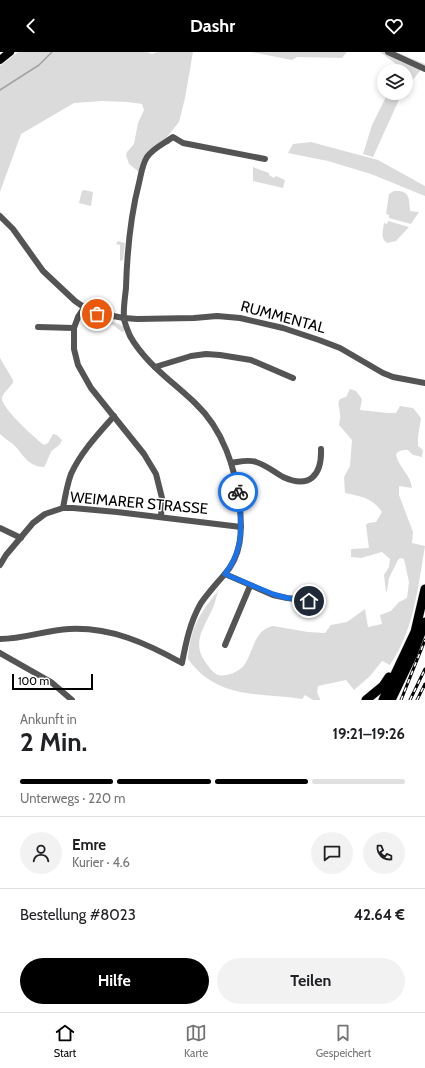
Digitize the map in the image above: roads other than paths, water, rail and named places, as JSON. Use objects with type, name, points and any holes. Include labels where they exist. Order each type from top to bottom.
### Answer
[{"type":"highway","points":[[383,700],[415,632],[425,589]]},
{"type":"highway","points":[[391,700],[421,636],[425,622]]},
{"type":"highway","points":[[366,700],[383,686],[400,664]]},
{"type":"main road","points":[[0,60],[10,52]]},
{"type":"street","points":[[388,52],[425,69]]},
{"type":"street","points":[[0,639],[27,637],[69,629],[90,629],[120,634],[143,643],[182,663],[189,630],[198,610],[206,595],[225,574],[235,559],[238,551],[241,539],[241,527],[237,487],[231,463],[220,436],[206,414],[197,404],[155,367],[131,337],[124,318],[132,213],[147,157],[155,149],[173,137],[183,143],[265,159]]},
{"type":"street","name":"RUMMENTAL","points":[[0,216],[13,229],[43,271],[61,289],[84,308],[97,314],[137,320],[217,316],[240,318],[283,328],[319,340],[340,348],[383,373],[393,377],[425,383]]},
{"type":"street","points":[[84,308],[78,317],[74,328],[74,349],[78,365],[91,388],[144,454],[156,474],[162,498],[161,517]]},
{"type":"street","points":[[38,327],[74,328]]},
{"type":"street","points":[[155,367],[190,356],[206,354],[220,355],[251,360],[293,378]]},
{"type":"street","points":[[63,508],[68,486],[77,464],[90,444],[114,416]]},
{"type":"street","points":[[231,463],[251,461],[266,467],[285,478],[304,482],[312,479],[318,473],[322,457],[321,449]]},
{"type":"street","name":"WEIMARER STRASSE","points":[[0,565],[6,555],[33,523],[44,514],[63,508],[161,517],[241,527]]},
{"type":"street","points":[[0,528],[20,538]]},
{"type":"street","points":[[225,574],[250,586],[273,594],[287,598],[320,602]]},
{"type":"street","points":[[225,645],[250,586]]},
{"type":"street","points":[[0,653],[51,682],[72,700]]},
{"type":"waterway","points":[[0,90],[39,65],[52,52]]},
{"type":"railway","points":[[401,700],[425,640]]},
{"type":"railway","points":[[410,700],[425,669]]},
{"type":"railway","points":[[417,700],[425,684]]}]
